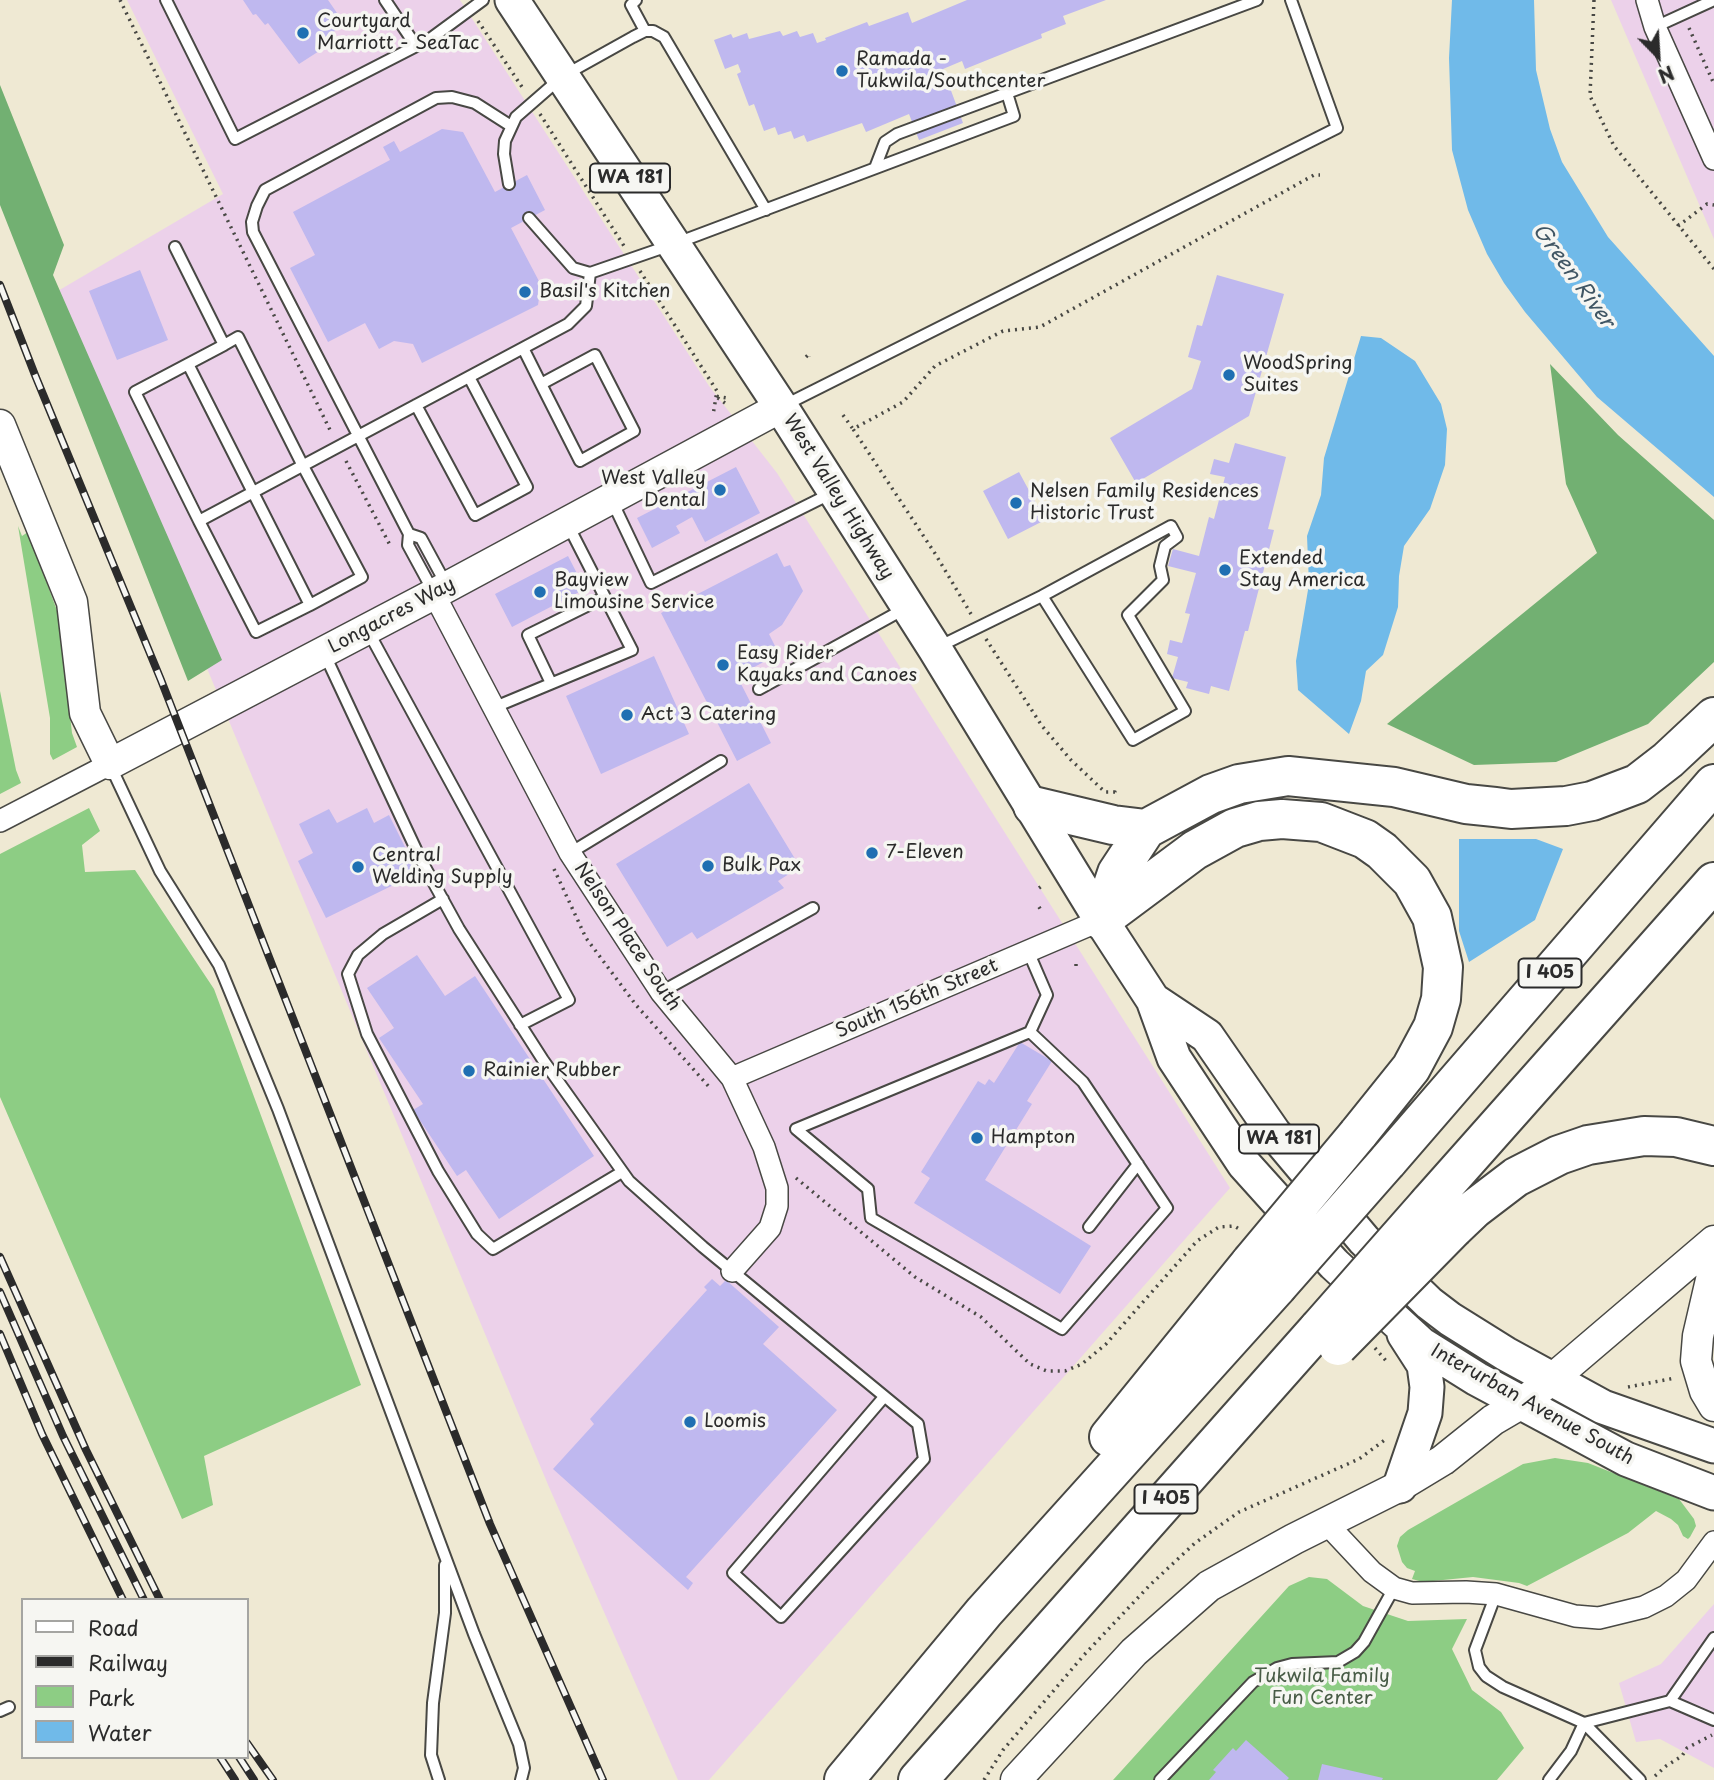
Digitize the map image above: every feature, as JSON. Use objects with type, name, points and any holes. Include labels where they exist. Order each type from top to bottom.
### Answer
[{"type":"highway","points":[[1101,920],[1117,873],[1146,829],[1211,794],[1239,784],[1288,776],[1394,787],[1466,804],[1511,809],[1566,806],[1625,790],[1651,774],[1714,718]]},
{"type":"highway","name":"I 405","points":[[844,1780],[1264,1274],[1387,1162],[1714,784]]},
{"type":"highway","points":[[1033,806],[1113,825],[1146,829]]},
{"type":"highway","points":[[1101,920],[1195,850],[1235,828],[1259,821],[1282,819],[1321,822],[1365,839],[1382,851],[1412,881],[1432,918],[1443,967],[1441,999],[1433,1027],[1411,1068],[1357,1134],[1264,1274]]},
{"type":"highway","name":"I 405","points":[[1441,1215],[1714,882]]},
{"type":"highway","points":[[918,1780],[1014,1671],[1168,1523],[1328,1337],[1441,1215],[1474,1209],[1516,1177],[1559,1155],[1588,1145],[1644,1136],[1676,1137],[1714,1146]]},
{"type":"main road","name":"West Valley Highway","points":[[513,0],[781,407],[935,649],[1153,1000],[1174,1058],[1244,1164],[1335,1264]]},
{"type":"main road","name":"West Valley Highway","points":[[1153,1000],[1207,1036],[1274,1133],[1359,1235]]},
{"type":"main road","name":"Interurban Avenue South","points":[[1359,1235],[1429,1303],[1450,1319],[1551,1380],[1603,1407],[1714,1446]]},
{"type":"main road","name":"Interurban Avenue South","points":[[1335,1264],[1420,1344],[1522,1403],[1626,1458],[1714,1493]]},
{"type":"main road","points":[[1399,1326],[1424,1366],[1426,1387],[1425,1413],[1400,1486]]},
{"type":"street","points":[[1647,0],[1655,27],[1714,159]]},
{"type":"street","name":"Longacres Way","points":[[0,821],[441,590],[781,407]]},
{"type":"street","points":[[0,425],[72,603],[85,713],[110,764]]},
{"type":"street","name":"Nelson Place South","points":[[441,590],[495,707],[570,853],[661,992],[732,1079],[764,1147],[777,1188],[777,1206],[770,1227],[732,1271]]},
{"type":"street","name":"South 156th Street","points":[[732,1079],[1101,920]]},
{"type":"street","points":[[1016,1780],[1134,1652],[1209,1586],[1294,1539],[1400,1486],[1443,1460],[1493,1420],[1522,1403],[1551,1380],[1714,1241]]},
{"type":"street","points":[[1714,1267],[1700,1322],[1696,1361],[1705,1391],[1714,1406]]},
{"type":"street","points":[[1328,1524],[1372,1572],[1394,1588],[1412,1593],[1496,1594],[1575,1616],[1599,1618],[1644,1608],[1666,1596],[1686,1580],[1714,1542]]},
{"type":"lane","points":[[166,0],[235,139],[430,39],[483,0]]},
{"type":"lane","points":[[384,0],[416,46]]},
{"type":"lane","points":[[636,0],[631,5],[645,31]]},
{"type":"lane","points":[[875,168],[885,142],[897,134],[1257,0]]},
{"type":"lane","points":[[781,407],[1337,128],[1291,0]]},
{"type":"lane","points":[[1655,27],[1714,0]]},
{"type":"lane","points":[[509,184],[504,154],[505,141],[516,117],[563,76],[645,31],[653,31],[664,37],[766,210]]},
{"type":"lane","points":[[528,218],[573,268],[590,273],[1014,116],[1007,93]]},
{"type":"lane","points":[[441,590],[408,545],[410,534],[253,232],[252,222],[265,190],[436,98],[452,97],[475,103],[511,126]]},
{"type":"lane","points":[[175,247],[224,345]]},
{"type":"lane","points":[[199,521],[568,324],[586,306],[590,273]]},
{"type":"lane","points":[[238,338],[362,577],[256,632],[135,392],[188,364],[238,338]]},
{"type":"lane","points":[[523,348],[541,384],[580,461],[634,431],[595,355],[541,384]]},
{"type":"lane","points":[[188,364],[310,605]]},
{"type":"lane","points":[[416,405],[475,516],[527,487],[468,377]]},
{"type":"lane","points":[[611,498],[651,583],[835,492]]},
{"type":"lane","points":[[495,707],[632,650],[566,522]]},
{"type":"lane","points":[[935,649],[1042,596],[1171,526],[1177,537],[1165,546],[1160,566],[1163,580],[1128,615],[1185,711],[1133,740],[1042,596]]},
{"type":"lane","points":[[551,683],[528,635],[605,597]]},
{"type":"lane","points":[[759,689],[908,607]]},
{"type":"lane","points":[[367,629],[569,1000],[520,1025]]},
{"type":"lane","points":[[324,652],[420,858],[443,900],[520,1025],[622,1172],[732,1271],[884,1396],[918,1424],[924,1459],[781,1617],[733,1573],[884,1396]]},
{"type":"lane","points":[[570,853],[721,761]]},
{"type":"lane","points":[[110,764],[160,871],[219,965],[278,1109],[445,1555],[519,1744],[524,1768],[521,1780]]},
{"type":"lane","points":[[443,900],[383,934],[358,955],[348,974],[367,1034],[438,1171],[477,1234],[493,1249],[622,1172]]},
{"type":"lane","points":[[661,992],[813,908]]},
{"type":"lane","points":[[1028,951],[1047,995],[1030,1032],[796,1129],[868,1189],[871,1218],[1062,1329],[1167,1208],[1083,1082],[1030,1032]]},
{"type":"lane","points":[[1090,1227],[1138,1164]]},
{"type":"lane","points":[[439,1780],[431,1755],[433,1703],[445,1613],[445,1555]]},
{"type":"lane","points":[[1160,1780],[1253,1682],[1277,1668],[1292,1664],[1338,1662],[1354,1652],[1364,1642],[1394,1588]]},
{"type":"lane","points":[[1496,1594],[1475,1650],[1479,1667],[1486,1676],[1503,1687],[1584,1723],[1640,1780]]},
{"type":"lane","points":[[1670,1700],[1714,1638]]},
{"type":"lane","points":[[1584,1723],[1670,1700],[1714,1720]]},
{"type":"lane","points":[[1549,1780],[1571,1751],[1584,1723]]},
{"type":"path","points":[[1594,0],[1590,96],[1614,146],[1714,269]]},
{"type":"path","points":[[470,10],[533,103],[717,391],[715,397]]},
{"type":"path","points":[[1683,13],[1714,84]]},
{"type":"path","points":[[853,429],[903,402],[935,366],[1003,331],[1040,327],[1314,175],[1320,175]]},
{"type":"path","points":[[1678,226],[1707,204],[1714,205]]},
{"type":"path","points":[[715,397],[727,398]]},
{"type":"path","points":[[715,397],[725,403]]},
{"type":"path","points":[[843,415],[936,555],[1042,726],[1071,760],[1105,792],[1115,792]]},
{"type":"path","points":[[1619,1389],[1688,1376]]},
{"type":"path","points":[[1651,1780],[1682,1756],[1687,1748],[1712,1735]]},
{"type":"shaded area","points":[[127,0],[460,0],[709,386],[777,473],[1230,1188],[709,1780],[678,1780],[549,1487],[51,295],[223,194]]},
{"type":"shaded area","points":[[1611,0],[1714,0],[1714,239]]},
{"type":"shaded area","points":[[1714,1604],[1714,1768],[1660,1739],[1636,1742],[1619,1683],[1661,1664]]},
{"type":"green space","points":[[0,85],[64,245],[53,275],[222,660],[188,681],[0,205]]},
{"type":"green space","points":[[1550,364],[1618,435],[1714,520],[1714,662],[1648,724],[1556,762],[1474,765],[1387,724],[1597,553],[1566,484]]},
{"type":"green space","points":[[18,526],[22,536],[28,532],[59,616],[72,733],[77,747],[53,760],[50,754],[50,718]]},
{"type":"green space","points":[[0,691],[21,783],[0,794]]},
{"type":"green space","points":[[89,808],[100,831],[82,845],[85,872],[135,870],[214,989],[361,1385],[204,1456],[213,1505],[182,1519],[0,1097],[0,854]]},
{"type":"green space","points":[[1555,1458],[1588,1463],[1679,1499],[1696,1526],[1688,1539],[1683,1536],[1678,1525],[1656,1511],[1628,1533],[1527,1586],[1473,1577],[1423,1582],[1412,1579],[1415,1571],[1402,1562],[1397,1546],[1400,1537],[1408,1530],[1523,1464]]},
{"type":"green space","name":"Tukwila Family Fun Center","points":[[1309,1577],[1327,1579],[1363,1606],[1408,1621],[1467,1619],[1452,1649],[1472,1690],[1501,1712],[1524,1748],[1497,1780],[1113,1780],[1289,1586]]},
{"type":"water","name":"Green River","points":[[1452,0],[1534,0],[1536,70],[1550,129],[1562,162],[1608,237],[1714,356],[1714,497],[1597,397],[1525,312],[1487,254],[1468,210],[1452,150],[1449,58]]},
{"type":"water","points":[[1361,336],[1381,338],[1415,361],[1441,404],[1447,429],[1445,465],[1430,509],[1404,546],[1398,607],[1383,655],[1366,671],[1361,701],[1349,734],[1298,690],[1296,661],[1309,584],[1307,536],[1321,495],[1324,458]]},
{"type":"water","points":[[1459,839],[1536,839],[1563,849],[1535,920],[1469,962],[1459,931]]},
{"type":"building","name":"Courtyard Marriott - SeaTac","points":[[243,0],[328,0],[337,13],[334,16],[340,27],[323,39],[327,46],[299,64],[268,23],[265,25],[256,14],[253,15]]},
{"type":"building","name":"Ramada - Tukwila/Southcenter","points":[[967,0],[1106,0],[1063,16],[1066,24],[1041,34],[1042,38],[965,69],[962,61],[943,69],[963,123],[919,140],[909,114],[866,132],[862,123],[807,142],[804,135],[794,139],[791,131],[778,135],[775,127],[764,131],[754,104],[749,106],[737,74],[741,72],[738,64],[725,69],[714,40],[731,34],[733,38],[747,33],[749,39],[780,31],[783,36],[797,31],[800,37],[813,33],[817,43],[867,22],[869,26],[908,12],[912,23]]},
{"type":"building","points":[[442,129],[463,132],[495,192],[527,175],[545,210],[511,228],[541,285],[538,305],[422,363],[413,344],[394,341],[379,349],[365,323],[328,342],[290,268],[315,255],[293,212],[390,160],[383,147],[394,141],[400,152]]},
{"type":"building","points":[[140,270],[168,340],[117,360],[89,291]]},
{"type":"building","name":"WoodSpring Suites","points":[[1217,275],[1284,294],[1249,416],[1136,483],[1110,438],[1192,389],[1201,361],[1188,357],[1197,325],[1202,326]]},
{"type":"building","name":"Extended Stay America","points":[[1235,443],[1286,457],[1268,529],[1274,530],[1248,631],[1245,631],[1229,691],[1211,686],[1209,694],[1186,688],[1188,682],[1172,678],[1178,657],[1167,654],[1170,640],[1182,643],[1190,614],[1185,613],[1196,573],[1168,566],[1173,549],[1199,556],[1209,517],[1214,519],[1225,477],[1210,474],[1214,459],[1229,463]]},
{"type":"building","name":"West Valley Dental","points":[[736,467],[760,513],[705,542],[692,517],[676,526],[680,533],[652,548],[637,518]]},
{"type":"building","points":[[1019,472],[1045,520],[1008,539],[983,491]]},
{"type":"building","name":"Easy Rider Kayaks and Canoes","points":[[777,553],[784,567],[790,565],[803,591],[782,625],[769,634],[779,654],[737,676],[771,743],[737,761],[661,613]]},
{"type":"building","name":"Bayview Limousine Service","points":[[568,556],[585,589],[512,627],[495,594]]},
{"type":"building","name":"Act 3 Catering","points":[[654,656],[689,734],[601,774],[566,696]]},
{"type":"building","name":"Bulk Pax","points":[[749,783],[800,867],[778,881],[784,888],[697,939],[692,932],[667,947],[616,864]]},
{"type":"building","name":"Central Welding Supply","points":[[367,808],[374,823],[389,815],[418,873],[326,918],[298,861],[313,853],[299,824],[329,809],[337,823]]},
{"type":"building","name":"Rainier Rubber","points":[[417,955],[445,996],[475,976],[594,1156],[499,1219],[466,1170],[457,1176],[413,1110],[423,1104],[379,1038],[394,1028],[367,988]]},
{"type":"building","name":"Hampton","points":[[1020,1042],[1052,1061],[1027,1101],[1032,1104],[985,1180],[1091,1246],[1060,1294],[914,1203],[930,1178],[921,1172],[978,1081],[985,1085],[989,1079],[994,1083]]},
{"type":"building","points":[[712,1279],[720,1286],[726,1280],[779,1327],[763,1344],[837,1410],[686,1577],[693,1583],[688,1590],[553,1469],[594,1424],[590,1419],[707,1290],[704,1287]]},
{"type":"building","points":[[1246,1740],[1289,1778],[1209,1780],[1216,1772],[1213,1770],[1233,1748],[1236,1751]]},
{"type":"building","points":[[1322,1764],[1383,1778],[1318,1780]]},
{"type":"railway","points":[[0,285],[161,680],[490,1524],[603,1780]]},
{"type":"railway","points":[[0,1257],[86,1450],[159,1598]]},
{"type":"railway","points":[[0,1292],[63,1436],[143,1598]]},
{"type":"railway","points":[[0,1334],[42,1434],[122,1598]]},
{"type":"railway","points":[[248,1744],[273,1780]]},
{"type":"railway","points":[[221,1759],[235,1780]]},
{"type":"railway","points":[[240,1759],[254,1780]]},
{"type":"place","name":"Courtyard Marriott - SeaTac","points":[[303,33]]},
{"type":"place","name":"Ramada - Tukwila/Southcenter","points":[[842,71]]},
{"type":"place","name":"Basil's Kitchen","points":[[525,292]]},
{"type":"place","name":"WoodSpring Suites","points":[[1229,375]]},
{"type":"place","name":"West Valley Dental","points":[[720,490]]},
{"type":"place","name":"Nelsen Family Residences Historic Trust","points":[[1016,503]]},
{"type":"place","name":"Extended Stay America","points":[[1225,570]]},
{"type":"place","name":"Bayview Limousine Service","points":[[540,592]]},
{"type":"place","name":"Easy Rider Kayaks and Canoes","points":[[723,665]]},
{"type":"place","name":"Act 3 Catering","points":[[627,715]]},
{"type":"place","name":"7-Eleven","points":[[872,853]]},
{"type":"place","name":"Bulk Pax","points":[[708,866]]},
{"type":"place","name":"Central Welding Supply","points":[[358,867]]},
{"type":"place","name":"Rainier Rubber","points":[[469,1071]]},
{"type":"place","name":"Hampton","points":[[977,1138]]},
{"type":"place","name":"Loomis","points":[[690,1422]]}]
